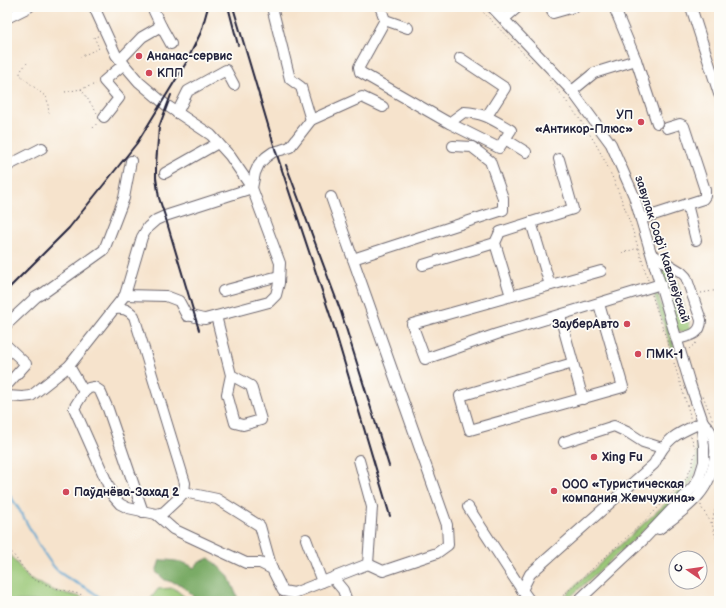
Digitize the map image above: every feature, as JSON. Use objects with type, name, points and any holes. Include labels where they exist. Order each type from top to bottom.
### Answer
[{"type":"street","points":[[7,18],[29,7]]},
{"type":"street","points":[[94,7],[116,55],[139,82],[177,113],[211,135],[230,156],[252,188],[280,263],[276,295],[269,302],[216,316],[201,319],[194,315],[187,316],[180,301],[166,296],[125,295]]},
{"type":"street","points":[[152,7],[171,44]]},
{"type":"street","points":[[272,7],[290,79],[302,87],[311,120]]},
{"type":"street","name":"завулак Софʼі Кавалеўскай","points":[[492,7],[572,91],[611,144],[634,196],[703,422],[713,436],[715,449],[713,468],[704,490],[695,500],[674,518],[643,540],[578,601]]},
{"type":"street","points":[[504,19],[518,7]]},
{"type":"street","points":[[551,7],[553,13],[574,7]]},
{"type":"street","points":[[614,7],[636,60],[657,123]]},
{"type":"street","points":[[691,7],[719,94]]},
{"type":"street","points":[[381,9],[385,20],[359,67],[360,72],[449,123],[498,148],[511,130],[487,116],[477,113],[464,112],[449,123]]},
{"type":"street","points":[[385,20],[408,28]]},
{"type":"street","points":[[100,115],[119,98],[104,81],[122,62],[142,37],[161,26]]},
{"type":"street","points":[[460,58],[504,88],[487,116]]},
{"type":"street","points":[[572,91],[594,73],[636,60]]},
{"type":"street","points":[[177,113],[188,91],[226,70],[234,85]]},
{"type":"street","points":[[252,188],[255,172],[259,164],[272,152],[290,147],[311,120],[362,97],[383,107]]},
{"type":"street","points":[[641,219],[703,199],[705,196],[705,190],[684,126],[680,124],[667,128]]},
{"type":"street","points":[[505,139],[526,152]]},
{"type":"street","points":[[165,173],[218,143]]},
{"type":"street","points":[[353,259],[503,210],[502,198],[490,161],[472,147],[453,146]]},
{"type":"street","points":[[7,166],[42,148]]},
{"type":"street","points":[[511,296],[495,243],[500,232],[573,209],[559,159]]},
{"type":"street","points":[[7,324],[36,297],[104,250],[124,198],[131,161]]},
{"type":"street","points":[[7,396],[31,396],[69,366],[125,295],[142,237],[148,227],[156,220],[252,188]]},
{"type":"street","points":[[184,492],[217,499],[260,526],[272,569],[283,591],[294,593],[368,564],[383,570],[437,554],[448,546],[447,525],[331,197]]},
{"type":"street","points":[[687,204],[696,240]]},
{"type":"street","points":[[531,222],[550,285]]},
{"type":"street","points":[[423,264],[495,243]]},
{"type":"street","points":[[652,255],[681,272],[686,277],[701,320],[697,332],[677,339]]},
{"type":"street","points":[[601,271],[412,324],[426,359],[497,334],[661,284]]},
{"type":"street","points":[[223,291],[279,276]]},
{"type":"street","points":[[573,363],[460,396],[470,430],[624,387],[599,304]]},
{"type":"street","points":[[114,309],[124,308],[130,311],[134,316],[185,482],[184,492],[164,512],[156,514],[143,512],[128,508],[120,504],[113,496],[74,408],[84,392],[89,388],[94,387],[100,391],[108,409],[143,512]]},
{"type":"street","points":[[216,316],[231,375],[226,394],[235,423],[243,425],[261,420],[251,386],[231,375]]},
{"type":"street","points":[[560,316],[583,399]]},
{"type":"street","points":[[7,346],[26,364],[7,385]]},
{"type":"street","points":[[69,366],[84,392]]},
{"type":"street","points":[[522,590],[530,574],[654,464],[662,448],[672,437],[703,422]]},
{"type":"street","points":[[564,442],[614,426],[643,442],[662,448]]},
{"type":"street","points":[[359,460],[372,507],[368,564]]},
{"type":"street","points":[[468,507],[530,601]]},
{"type":"street","points":[[156,514],[173,529],[246,563],[260,563],[272,569]]},
{"type":"street","points":[[306,539],[322,582]]},
{"type":"street","points":[[333,578],[343,590],[346,601]]},
{"type":"street","points":[[302,590],[304,601]]},
{"type":"path","points":[[478,7],[533,63]]},
{"type":"path","points":[[80,57],[99,48],[94,37],[102,34]]},
{"type":"path","points":[[27,63],[21,70],[20,74],[22,78],[31,83],[47,98],[48,113]]},
{"type":"path","points":[[544,74],[567,101],[594,141],[610,172],[638,248],[690,415],[688,428],[694,441],[695,456],[689,475],[686,479],[651,514],[557,601]]},
{"type":"path","points":[[65,92],[81,89],[104,81]]},
{"type":"path","points":[[81,89],[100,115]]},
{"type":"path","points":[[622,253],[638,248]]},
{"type":"path","points":[[700,293],[719,290]]},
{"type":"path","points":[[688,351],[690,347],[696,343]]},
{"type":"path","points":[[703,394],[714,423]]},
{"type":"path","points":[[712,524],[719,492]]},
{"type":"path","points":[[701,504],[701,507],[712,524],[719,548]]},
{"type":"path","points":[[7,546],[26,572],[34,580],[55,588],[83,595],[88,601]]},
{"type":"green space","points":[[661,268],[677,279],[691,330],[685,332],[677,331]]},
{"type":"green space","points":[[654,294],[658,295],[676,352],[674,356]]},
{"type":"green space","points":[[695,430],[700,441],[700,455],[695,475],[685,490],[648,527],[566,601],[559,601],[663,506],[689,479],[697,457],[697,439]]},
{"type":"green space","points":[[7,551],[29,579],[55,591],[81,597],[84,601],[7,601]]},
{"type":"green space","points":[[209,558],[228,575],[239,601],[195,601],[194,597],[182,585],[165,580],[156,572],[160,560],[182,562],[194,568],[198,563]]},
{"type":"green space","points":[[174,588],[186,598],[186,601],[149,601],[158,589]]},
{"type":"waterway","points":[[7,492],[20,510],[42,550],[55,568],[66,577],[92,591],[103,601]]},
{"type":"railway","points":[[7,290],[69,228],[137,143],[186,63],[201,32],[208,7]]},
{"type":"railway","points":[[233,7],[276,152],[333,324],[390,516]]},
{"type":"railway","points":[[229,10],[238,45]]},
{"type":"railway","points":[[171,95],[159,127],[156,178],[159,198],[199,330]]},
{"type":"railway","points":[[286,165],[341,312],[389,466]]},
{"type":"place","name":"Ананас-сервис","points":[[139,56]]},
{"type":"place","name":"КПП","points":[[149,73]]},
{"type":"place","name":"УП «Антикор-Плюс»","points":[[641,122]]},
{"type":"place","name":"ЗауберАвто","points":[[627,324]]},
{"type":"place","name":"ПМК-1","points":[[638,354]]},
{"type":"place","name":"Xing Fu","points":[[594,457]]},
{"type":"place","name":"ООО «Туристическая компания Жемчужина»","points":[[554,491]]},
{"type":"place","name":"Паўднёва-Захад 2","points":[[66,492]]}]
